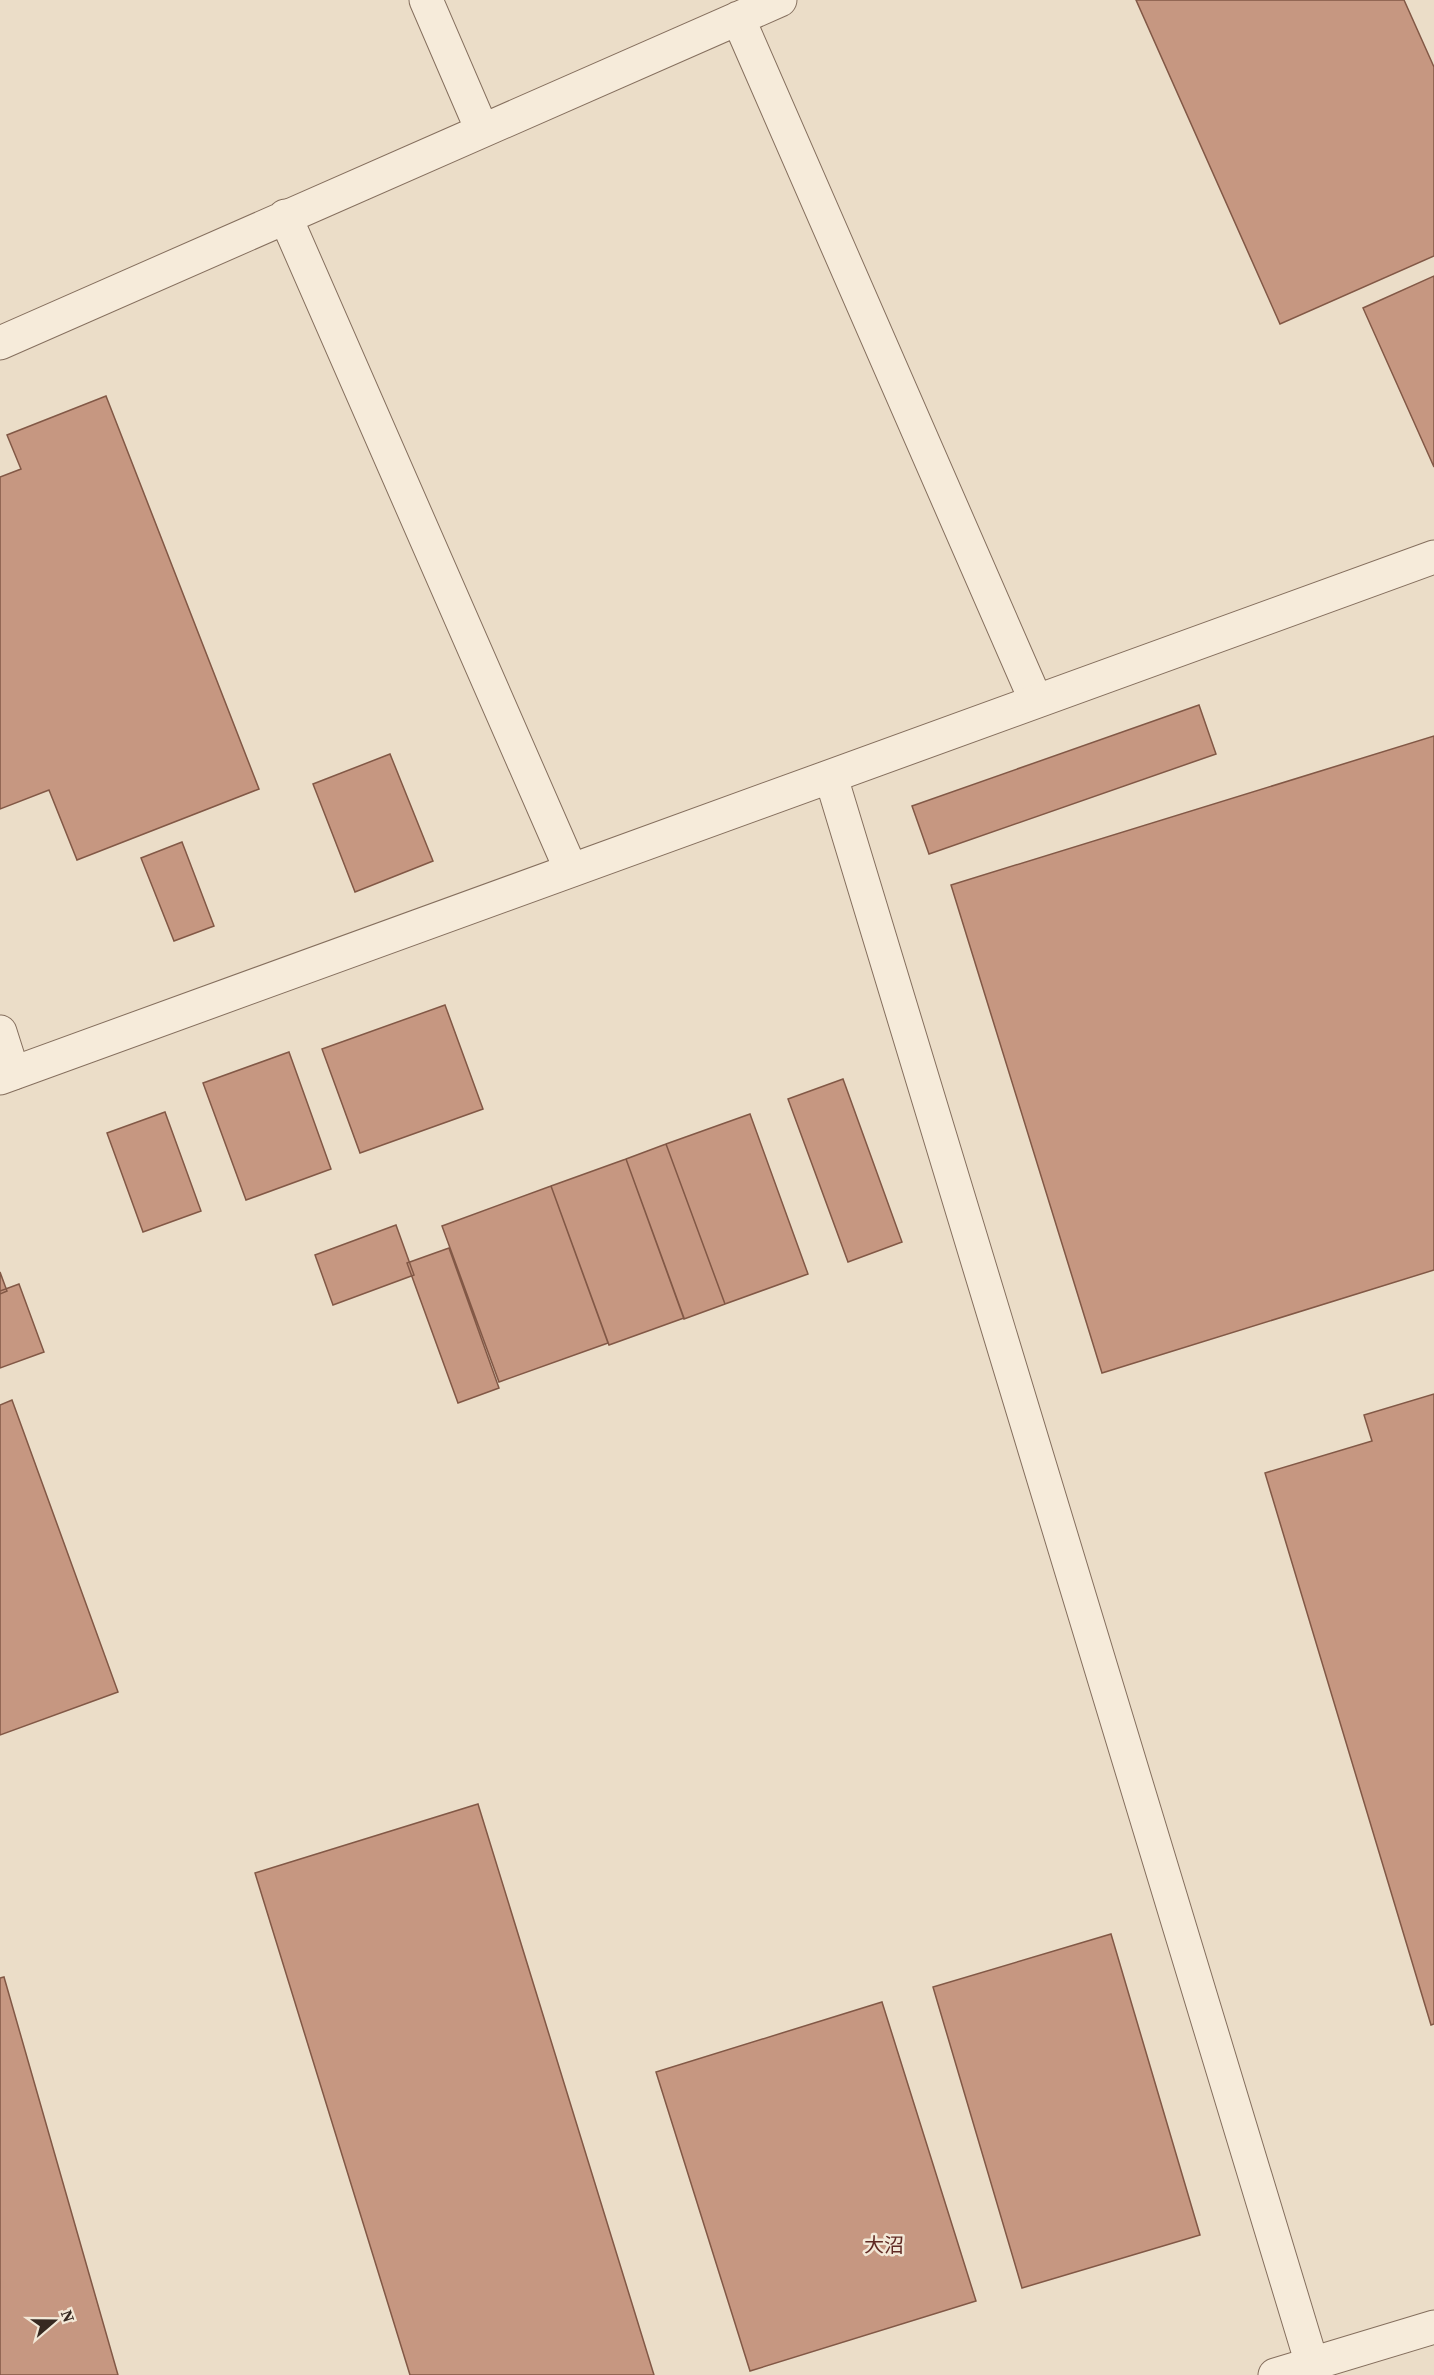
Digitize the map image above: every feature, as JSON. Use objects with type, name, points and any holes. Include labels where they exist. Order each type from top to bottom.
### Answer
[{"type":"street","points":[[426,0],[482,130]]},
{"type":"street","points":[[0,343],[780,0]]},
{"type":"street","points":[[738,18],[1036,701]]},
{"type":"street","points":[[285,216],[571,870]]},
{"type":"street","points":[[0,1032],[6,1075],[1434,557]]},
{"type":"street","points":[[831,777],[1312,2364]]},
{"type":"street","points":[[1275,2375],[1434,2327]]},
{"type":"building","points":[[1136,0],[1404,0],[1434,67],[1434,256],[1280,324]]},
{"type":"building","points":[[1434,276],[1434,467],[1363,308]]},
{"type":"building","points":[[106,396],[259,789],[77,860],[49,790],[0,809],[0,477],[21,469],[7,435]]},
{"type":"building","points":[[1199,705],[1216,754],[929,854],[912,806]]},
{"type":"building","points":[[1434,736],[1434,1270],[1102,1373],[951,885]]},
{"type":"building","points":[[390,754],[433,861],[355,892],[313,784]]},
{"type":"building","points":[[182,842],[214,926],[174,941],[141,858]]},
{"type":"building","points":[[445,1005],[483,1109],[360,1153],[322,1049]]},
{"type":"building","points":[[289,1052],[331,1169],[246,1200],[203,1083]]},
{"type":"building","points":[[843,1079],[902,1242],[848,1262],[788,1099]]},
{"type":"building","points":[[165,1112],[201,1211],[143,1232],[107,1133]]},
{"type":"building","points":[[750,1114],[808,1274],[725,1304],[666,1144]]},
{"type":"building","points":[[666,1144],[725,1304],[684,1319],[626,1159]]},
{"type":"building","points":[[626,1159],[684,1318],[609,1345],[551,1186]]},
{"type":"building","points":[[551,1186],[608,1343],[499,1382],[442,1226]]},
{"type":"building","points":[[396,1225],[414,1275],[333,1305],[315,1255]]},
{"type":"building","points":[[449,1248],[499,1388],[458,1403],[407,1263]]},
{"type":"building","points":[[0,1272],[7,1291],[0,1294]]},
{"type":"building","points":[[19,1284],[44,1352],[0,1368],[0,1291]]},
{"type":"building","points":[[1434,1394],[1434,2024],[1431,2025],[1265,1473],[1372,1441],[1364,1415]]},
{"type":"building","points":[[12,1400],[118,1692],[0,1735],[0,1405]]},
{"type":"building","points":[[478,1804],[654,2375],[410,2375],[255,1873]]},
{"type":"building","points":[[1111,1934],[1200,2235],[1022,2288],[933,1987]]},
{"type":"building","points":[[4,1977],[118,2375],[0,2375],[0,1978]]},
{"type":"building","points":[[882,2002],[976,2301],[750,2371],[656,2072]]},
{"type":"district","name":"大沼","points":[[884,2245]]}]
